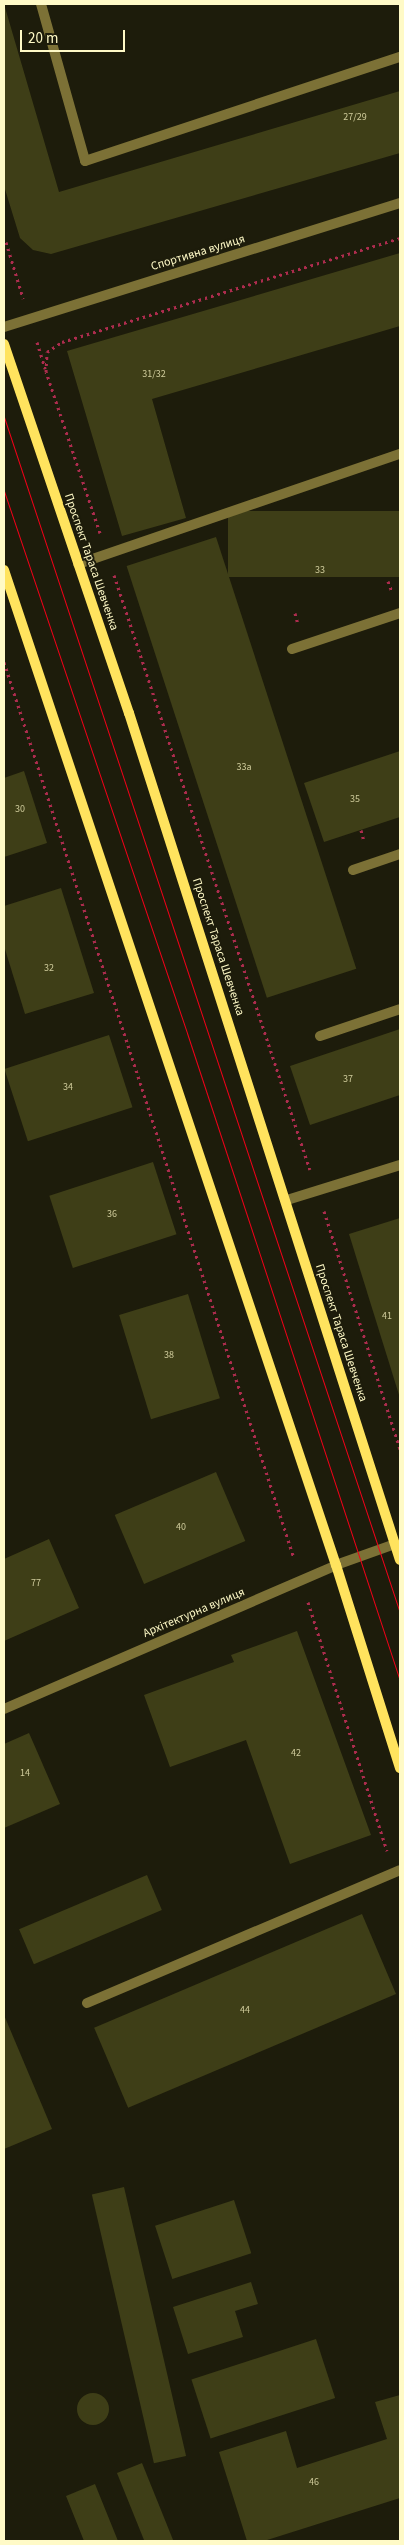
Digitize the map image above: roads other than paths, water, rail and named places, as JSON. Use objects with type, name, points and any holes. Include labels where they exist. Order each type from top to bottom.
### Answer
[{"type":"main road","name":"Проспект Тараса Шевченка","points":[[4,344],[286,1200],[400,1560]]},
{"type":"main road","points":[[4,570],[336,1565],[400,1768]]},
{"type":"street","points":[[41,4],[86,161],[400,57]]},
{"type":"street","name":"Спортивна вулиця","points":[[4,327],[400,203]]},
{"type":"street","points":[[78,564],[400,454]]},
{"type":"street","points":[[292,649],[400,613]]},
{"type":"street","points":[[353,870],[400,854]]},
{"type":"street","points":[[320,1036],[400,1009]]},
{"type":"street","points":[[286,1200],[400,1165]]},
{"type":"street","name":"Архітектурна вулиця","points":[[4,1709],[336,1565],[395,1544]]},
{"type":"street","points":[[87,2003],[397,1871]]},
{"type":"tram line","points":[[4,417],[400,1613]]},
{"type":"tram line","points":[[4,491],[187,1033],[400,1681]]}]
